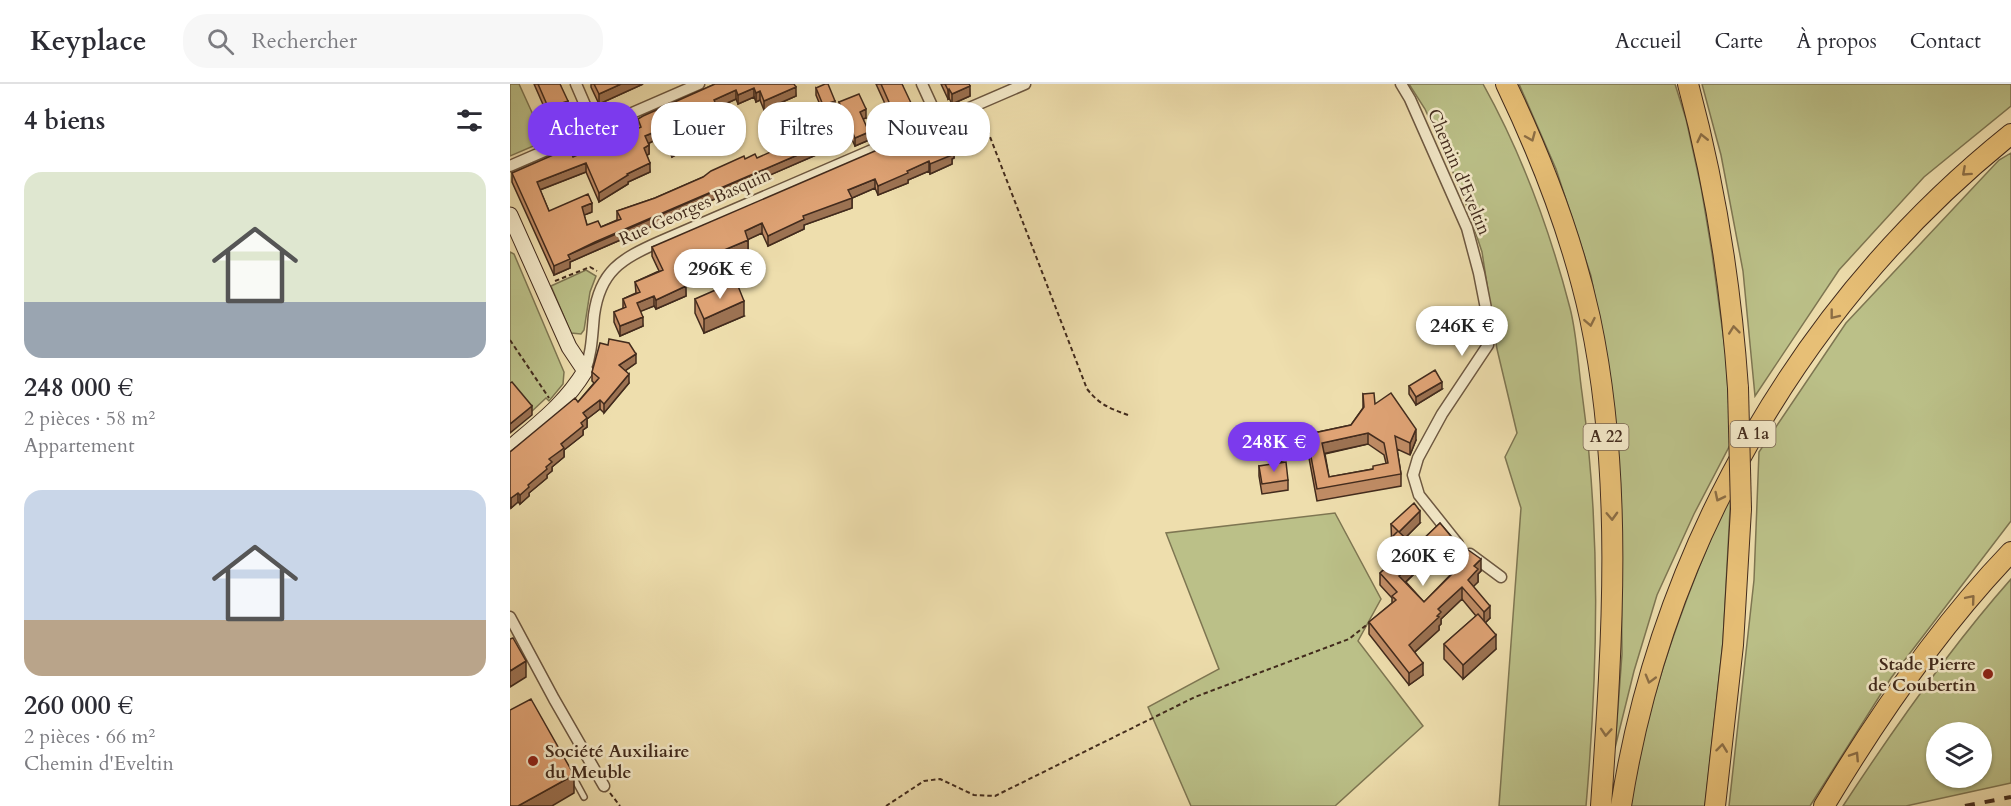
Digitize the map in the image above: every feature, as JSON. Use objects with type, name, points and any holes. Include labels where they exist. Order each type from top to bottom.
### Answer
[{"type":"highway","name":"A 22","points":[[1506,84],[1543,164],[1571,247],[1590,320],[1602,392],[1611,490],[1612,593],[1610,686],[1601,806]]},
{"type":"highway","points":[[1688,84],[1723,243],[1733,321],[1738,388],[1741,509],[1733,645],[1715,806]]},
{"type":"highway","name":"A 1a","points":[[1621,806],[1638,722],[1677,593],[1722,490],[1748,443],[1815,339],[1872,269],[1947,189],[2011,134]]},
{"type":"highway","points":[[1824,806],[1924,657],[2011,552]]},
{"type":"street","points":[[576,84],[584,102]]},
{"type":"street","points":[[639,109],[699,84]]},
{"type":"street","points":[[922,84],[930,102]]},
{"type":"street","name":"Rue Georges Basquin","points":[[985,102],[1024,84]]},
{"type":"street","name":"Chemin d'Eveltin","points":[[1401,84],[1410,99],[1467,228],[1490,329],[1488,345],[1442,414],[1418,458],[1413,475],[1419,495],[1459,546],[1501,578]]},
{"type":"street","name":"Rue Georges Basquin","points":[[510,448],[570,395],[585,371],[591,352],[598,298],[607,276],[623,260],[639,251],[866,153]]},
{"type":"street","points":[[510,166],[532,156]]},
{"type":"street","points":[[510,215],[573,356],[585,371]]},
{"type":"street","points":[[510,617],[604,786]]},
{"type":"lane","points":[[568,768],[584,797]]},
{"type":"path","points":[[990,136],[1087,389],[1096,401],[1128,415]]},
{"type":"path","points":[[542,287],[590,267],[607,276]]},
{"type":"path","points":[[510,340],[549,399],[563,389],[570,395]]},
{"type":"path","points":[[886,806],[918,784],[939,779],[974,795],[995,796],[1195,697],[1349,639],[1373,620]]},
{"type":"path","points":[[604,786],[620,806]]},
{"type":"green space","points":[[510,84],[519,84],[528,104],[528,148],[510,156]]},
{"type":"green space","points":[[1409,84],[1483,84],[1534,193],[1570,308],[1576,339],[1588,445],[1595,548],[1595,651],[1586,806],[1499,806],[1521,508],[1505,457],[1517,433],[1497,349],[1482,252],[1463,195],[1425,109]]},
{"type":"green space","points":[[1519,84],[1675,84],[1686,119],[1701,187],[1712,253],[1726,356],[1731,443],[1694,514],[1657,595],[1634,671],[1615,748],[1622,654],[1621,553],[1611,386],[1591,276],[1556,169]]},
{"type":"green space","points":[[1702,84],[2011,84],[2011,106],[1924,177],[1839,270],[1755,396],[1743,271],[1721,155]]},
{"type":"green space","points":[[2011,153],[2011,521],[1891,678],[1810,806],[1729,806],[1754,580],[1759,452],[1846,323],[1999,160]]},
{"type":"green space","points":[[510,252],[514,254],[564,372],[563,384],[549,401],[546,398],[530,413],[510,389]]},
{"type":"green space","points":[[586,270],[596,276],[590,292],[584,330],[581,334],[571,333],[551,286]]},
{"type":"green space","points":[[1731,492],[1723,641],[1705,806],[1630,806],[1648,720],[1674,633]]},
{"type":"green space","points":[[1335,513],[1381,599],[1358,641],[1423,726],[1335,806],[1191,806],[1148,707],[1219,669],[1166,533]]},
{"type":"green space","points":[[2011,579],[2011,783],[1992,787],[1992,722],[1926,722],[1926,788],[1988,788],[1906,806],[1843,806],[1882,747],[1966,633]]},
{"type":"building","points":[[538,84],[560,84],[568,101],[546,102]]},
{"type":"building","points":[[594,84],[621,84],[599,94]]},
{"type":"building","points":[[715,84],[794,84],[796,87],[764,101],[760,91],[756,93],[754,88],[738,95],[736,90],[714,100],[715,102],[674,102]]},
{"type":"building","points":[[828,84],[835,101],[822,102],[816,88]]},
{"type":"building","points":[[881,84],[902,84],[911,102],[889,102]]},
{"type":"building","points":[[945,84],[969,84],[970,86],[952,94]]},
{"type":"building","points":[[859,94],[866,109],[860,112],[866,125],[866,133],[855,138],[854,102],[839,102]]},
{"type":"building","points":[[651,112],[651,134],[645,136],[649,145],[644,148],[650,163],[627,174],[599,193],[586,163],[537,182],[549,211],[588,194],[592,203],[582,207],[587,225],[598,221],[601,227],[621,219],[617,211],[655,198],[744,156],[745,159],[755,154],[757,158],[795,156],[595,242],[568,255],[570,259],[554,266],[512,173],[551,156],[639,156],[639,128],[641,127],[639,118]]},
{"type":"building","points":[[866,155],[950,156],[930,164],[929,161],[878,186],[875,179],[848,190],[852,198],[803,216],[804,219],[768,236],[762,223],[745,231],[748,240],[698,261],[701,268],[681,276],[686,286],[656,300],[654,296],[637,303],[643,317],[620,326],[614,312],[626,307],[623,299],[640,292],[635,282],[663,270],[652,247]]},
{"type":"building","points":[[736,281],[744,301],[704,319],[695,299]]},
{"type":"building","points":[[609,339],[629,343],[636,354],[619,365],[629,374],[604,404],[600,400],[583,413],[587,418],[581,423],[583,426],[561,444],[564,448],[549,459],[552,462],[546,467],[547,469],[520,495],[518,493],[511,498],[510,452],[575,398],[578,402],[599,378],[592,372],[600,343],[608,345]]},
{"type":"building","points":[[1435,370],[1442,382],[1416,397],[1409,386]]},
{"type":"building","points":[[512,382],[532,406],[510,424],[510,383]]},
{"type":"building","points":[[1374,393],[1375,404],[1391,393],[1416,429],[1410,443],[1395,436],[1401,474],[1317,489],[1309,446],[1306,444],[1281,449],[1279,436],[1290,435],[1290,438],[1351,425],[1364,407],[1363,394]],"holes":[[[1368,433],[1384,443],[1388,463],[1373,466],[1373,469],[1329,477],[1322,443]]]},
{"type":"building","points":[[1286,462],[1288,480],[1262,484],[1259,466]]},
{"type":"building","points":[[1414,503],[1420,511],[1399,532],[1415,547],[1440,523],[1454,540],[1481,559],[1474,566],[1478,569],[1468,580],[1490,606],[1484,612],[1462,587],[1438,609],[1441,612],[1437,616],[1439,617],[1409,645],[1423,663],[1409,673],[1369,622],[1396,600],[1392,596],[1397,592],[1380,573],[1405,551],[1392,537],[1398,531],[1391,524]],"holes":[[[1436,541],[1441,543],[1462,564],[1424,602],[1399,576]]]},
{"type":"building","points":[[1478,614],[1496,635],[1463,665],[1444,644]]},
{"type":"building","points":[[513,638],[526,661],[510,671],[510,639]]},
{"type":"building","name":"Société Auxiliaire du Meuble","points":[[531,699],[574,775],[518,806],[510,806],[510,710]]},
{"type":"railway","points":[[1965,806],[2011,797]]},
{"type":"place","name":"Stade Pierre de Coubertin","points":[[1988,674]]},
{"type":"place","name":"Société Auxiliaire du Meuble","points":[[533,761]]}]
